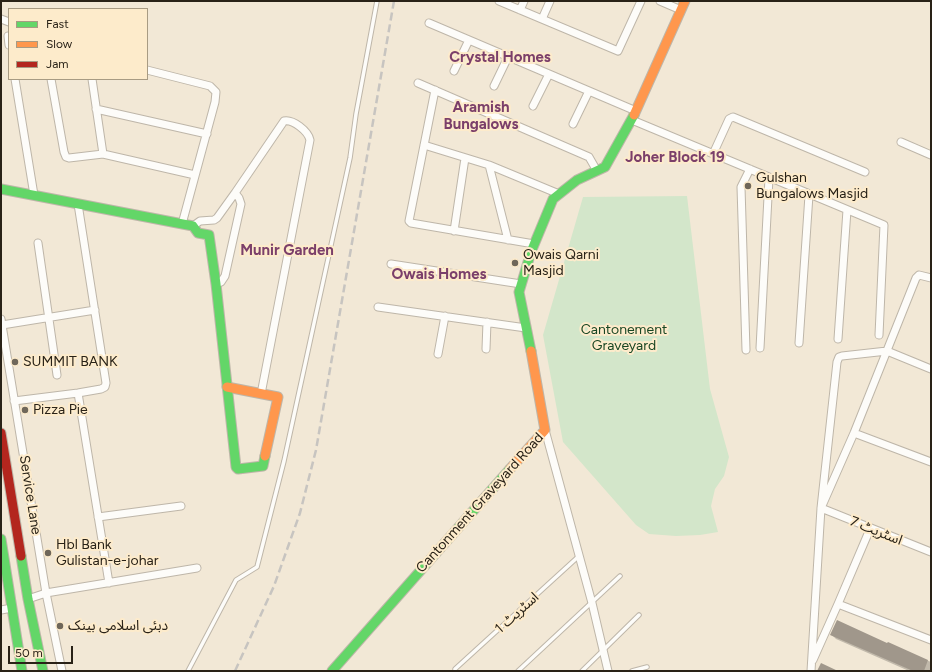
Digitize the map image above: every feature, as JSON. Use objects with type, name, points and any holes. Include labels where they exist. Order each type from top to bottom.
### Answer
[{"type":"street","points":[[499,1],[618,51],[641,1]]},
{"type":"street","points":[[520,10],[524,1]]},
{"type":"street","points":[[542,19],[550,1]]},
{"type":"street","points":[[660,1],[681,10]]},
{"type":"street","name":"Cantonment Graveyard Road","points":[[332,671],[545,430],[540,391],[519,292],[534,244],[553,199],[577,180],[605,167],[632,120],[685,1]]},
{"type":"street","points":[[429,23],[636,111]]},
{"type":"street","points":[[454,71],[469,40]]},
{"type":"street","points":[[494,86],[508,57]]},
{"type":"street","points":[[148,70],[210,86],[216,92],[207,134],[182,224]]},
{"type":"street","points":[[533,106],[549,74]]},
{"type":"street","points":[[15,80],[34,195]]},
{"type":"street","points":[[51,80],[66,157],[69,158],[103,154],[195,175]]},
{"type":"street","points":[[92,80],[103,154]]},
{"type":"street","points":[[418,83],[589,157],[598,171]]},
{"type":"street","points":[[435,90],[410,221],[413,224],[534,244]]},
{"type":"street","points":[[573,124],[589,91]]},
{"type":"street","points":[[96,109],[207,134]]},
{"type":"street","points":[[713,154],[729,119],[733,117],[865,172]]},
{"type":"street","points":[[632,120],[884,225],[879,335]]},
{"type":"street","points":[[193,226],[200,221],[214,220],[235,193],[284,121],[290,121],[309,135],[310,140],[262,394]]},
{"type":"street","points":[[901,142],[931,155]]},
{"type":"street","points":[[424,145],[489,165],[559,194]]},
{"type":"street","points":[[454,231],[465,158]]},
{"type":"street","points":[[489,165],[508,240]]},
{"type":"street","points":[[746,350],[741,187],[750,170]]},
{"type":"street","points":[[760,348],[769,178]]},
{"type":"street","points":[[1,189],[193,226],[198,233],[209,235],[216,284],[227,387],[236,467],[238,469],[261,467],[264,464],[278,397],[227,387]]},
{"type":"street","points":[[216,284],[221,282],[225,276],[241,204],[235,193]]},
{"type":"street","points":[[799,343],[809,194]]},
{"type":"street","points":[[14,402],[78,393],[105,387],[106,383],[78,204]]},
{"type":"street","points":[[838,339],[847,210]]},
{"type":"street","points":[[38,243],[58,376]]},
{"type":"street","points":[[391,264],[521,284]]},
{"type":"street","points":[[821,508],[854,433],[916,278],[919,275],[931,278]]},
{"type":"street","points":[[378,307],[526,328]]},
{"type":"street","points":[[1,322],[95,310]]},
{"type":"street","points":[[438,354],[445,316]]},
{"type":"street","name":"Service Lane","points":[[1,322],[46,593],[62,671]]},
{"type":"street","points":[[486,349],[488,322]]},
{"type":"street","points":[[811,667],[821,508],[837,362],[839,357],[887,351],[931,369]]},
{"type":"street","points":[[78,393],[109,583]]},
{"type":"street","points":[[545,430],[592,603],[608,671]]},
{"type":"street","points":[[854,433],[931,462]]},
{"type":"street","points":[[1,434],[28,599],[43,671]]},
{"type":"street","points":[[98,518],[181,506]]},
{"type":"street","name":"اسٹریٹ 7","points":[[821,508],[870,529],[931,552]]},
{"type":"street","points":[[811,667],[870,529]]},
{"type":"street","points":[[1,538],[22,671]]},
{"type":"street","points":[[28,599],[46,593],[197,568]]},
{"type":"street","points":[[838,604],[931,640]]},
{"type":"street","points":[[1,610],[12,608]]},
{"type":"lane","points":[[188,671],[236,580],[257,567],[284,461],[350,158],[356,114],[377,1]]},
{"type":"lane","name":"اسٹریٹ 1","points":[[455,670],[579,556]]},
{"type":"lane","points":[[518,671],[620,576]]},
{"type":"lane","points":[[582,671],[639,615]]},
{"type":"lane","points":[[632,671],[647,667]]},
{"type":"green space","name":"Cantonement Graveyard","points":[[687,196],[710,389],[729,457],[724,476],[715,489],[711,506],[718,532],[700,535],[676,536],[649,534],[636,525],[563,442],[543,335],[583,197]]},
{"type":"building","points":[[837,620],[928,660],[924,671],[913,671],[830,635]]},
{"type":"building","points":[[821,663],[838,671],[817,671]]},
{"type":"railway","points":[[235,671],[274,586],[300,513],[316,450],[394,1]]},
{"type":"traffic: fast","points":[[531,351],[519,292],[531,252],[553,199],[577,180],[605,167],[634,115]]},
{"type":"traffic: fast","points":[[1,189],[193,226],[198,233],[209,235],[216,284],[236,467],[238,469],[263,466],[265,456]]},
{"type":"traffic: fast","points":[[332,671],[510,469]]},
{"type":"traffic: fast","points":[[1,539],[22,671]]},
{"type":"traffic: fast","points":[[21,556],[28,599],[43,671]]},
{"type":"traffic: slow","points":[[634,115],[685,1]]},
{"type":"traffic: slow","points":[[510,469],[545,430],[531,351]]},
{"type":"traffic: slow","points":[[227,387],[278,397],[265,456]]},
{"type":"traffic: jam","points":[[1,433],[21,556]]},
{"type":"place","name":"Gulshan Bungalows Masjid","points":[[748,186]]},
{"type":"place","name":"Owais Qarni Masjid","points":[[515,263]]},
{"type":"place","name":"SUMMIT BANK","points":[[15,362]]},
{"type":"place","name":"Pizza Pie","points":[[25,410]]},
{"type":"place","name":"Hbl Bank Gulistan-e-johar","points":[[48,553]]},
{"type":"place","name":"دبئی اسلامی بینک","points":[[60,626]]},
{"type":"district","name":"Crystal Homes","points":[[500,58]]},
{"type":"district","name":"Aramish Bungalows","points":[[481,116]]},
{"type":"district","name":"Joher Block 19","points":[[675,158]]},
{"type":"district","name":"Munir Garden","points":[[287,251]]},
{"type":"district","name":"Owais Homes","points":[[439,275]]}]
